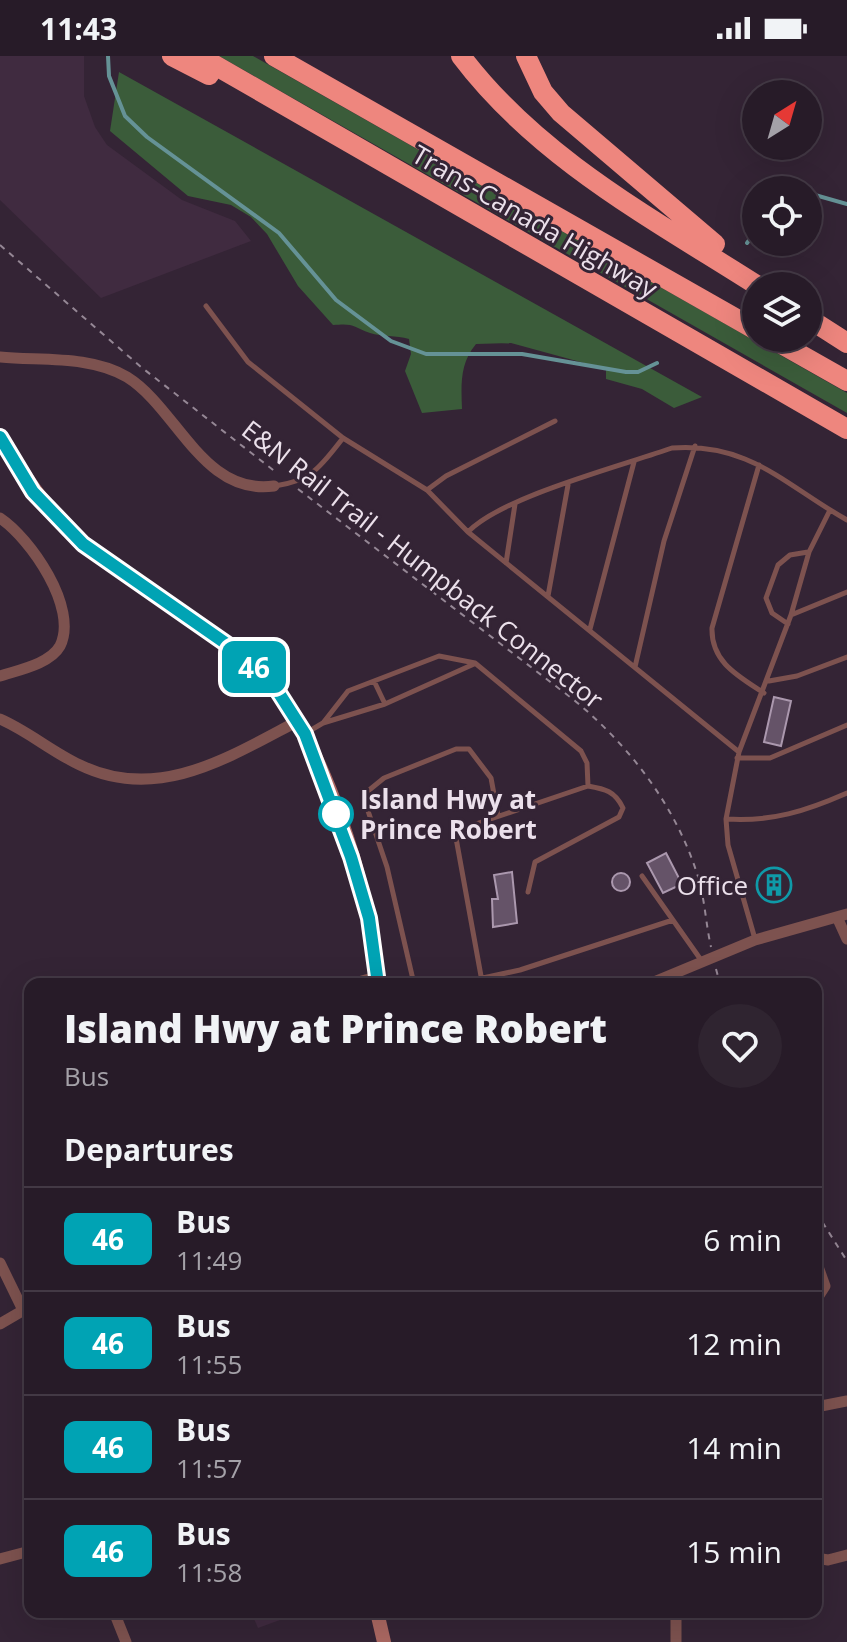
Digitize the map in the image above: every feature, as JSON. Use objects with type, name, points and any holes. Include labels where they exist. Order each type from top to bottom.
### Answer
[{"type":"highway","points":[[172,56],[299,117]]},
{"type":"highway","name":"Trans-Canada Highway","points":[[199,56],[299,117],[847,429]]},
{"type":"highway","name":"Trans-Canada Highway","points":[[274,56],[742,322]]},
{"type":"highway","points":[[461,56],[502,104],[572,165],[742,276]]},
{"type":"highway","points":[[526,56],[543,92],[589,141],[752,272]]},
{"type":"highway","points":[[822,327],[847,343]]},
{"type":"highway","points":[[796,352],[847,381]]},
{"type":"main road","points":[[0,437],[33,492],[83,544],[231,647],[277,690],[302,728],[351,857],[369,918],[377,978]]},
{"type":"main road","points":[[378,1618],[384,1642]]},
{"type":"street","points":[[0,357],[77,361],[124,375],[153,397],[202,458],[239,483],[274,486]]},
{"type":"street","points":[[0,518],[30,546],[50,574],[64,626],[60,646],[46,659],[0,676]]},
{"type":"street","points":[[0,719],[97,773],[148,781],[194,772],[302,728]]},
{"type":"street","points":[[663,978],[755,940],[842,916],[847,939]]},
{"type":"street","points":[[0,1263],[24,1303]]},
{"type":"street","points":[[822,1273],[825,1279],[822,1294]]},
{"type":"street","points":[[0,1324],[24,1310]]},
{"type":"street","points":[[822,1406],[847,1401]]},
{"type":"street","points":[[0,1559],[24,1553]]},
{"type":"street","points":[[822,1559],[847,1555]]},
{"type":"street","points":[[116,1618],[126,1642]]},
{"type":"street","points":[[676,1618],[676,1642]]},
{"type":"lane","points":[[206,306],[248,362],[343,438],[427,490],[468,532],[590,629],[738,755],[770,758],[847,725]]},
{"type":"lane","points":[[427,490],[446,476],[555,421]]},
{"type":"lane","points":[[274,486],[302,481],[320,467],[343,438]]},
{"type":"lane","points":[[468,532],[483,517],[515,503],[672,448],[695,446],[721,449],[759,465],[790,481],[847,520]]},
{"type":"lane","points":[[635,667],[664,541],[695,446]]},
{"type":"lane","points":[[590,629],[634,462]]},
{"type":"lane","points":[[759,465],[712,628],[711,645],[719,659],[764,693]]},
{"type":"lane","points":[[548,596],[568,485]]},
{"type":"lane","points":[[506,563],[515,503]]},
{"type":"lane","points":[[755,940],[728,845],[726,819],[738,755],[769,681],[809,552],[830,510]]},
{"type":"lane","points":[[788,624],[772,613],[766,598],[778,565],[790,555],[809,552]]},
{"type":"lane","points":[[791,615],[847,592]]},
{"type":"lane","points":[[323,723],[348,691],[439,656],[475,663],[581,751],[587,763],[588,786]]},
{"type":"lane","points":[[769,681],[797,676],[847,657]]},
{"type":"lane","points":[[302,728],[385,704],[475,663]]},
{"type":"lane","points":[[374,681],[385,704]]},
{"type":"lane","points":[[413,978],[387,867],[366,805],[368,791],[384,778],[456,749],[469,749],[491,778],[498,816]]},
{"type":"lane","points":[[481,976],[456,838],[464,828],[588,786],[607,789],[618,798],[623,808],[619,817],[535,862],[528,892]]},
{"type":"lane","points":[[726,819],[761,821],[806,811],[847,793]]},
{"type":"lane","points":[[642,876],[673,920],[707,959]]},
{"type":"lane","points":[[474,978],[520,970],[673,920]]},
{"type":"path","name":"E&N Rail Trail - Humpback Connector","points":[[0,245],[174,395],[574,700],[619,742],[653,785],[684,842],[699,882],[707,959],[717,978]]},
{"type":"path","points":[[822,1221],[847,1261]]},
{"type":"shaded area","points":[[0,56],[84,56],[84,96],[95,127],[107,145],[182,200],[235,221],[251,241],[101,298],[0,200]]},
{"type":"shaded area","points":[[254,1618],[286,1618],[258,1628]]},
{"type":"green space","points":[[219,56],[253,56],[742,333],[742,352],[775,352],[847,393],[847,413]]},
{"type":"green space","points":[[119,72],[702,397],[674,408],[642,389],[606,379],[606,369],[511,343],[476,344],[464,366],[462,409],[422,413],[405,371],[411,354],[409,339],[375,334],[349,325],[333,325],[298,286],[267,234],[251,217],[231,205],[188,196],[110,131]]},
{"type":"building","points":[[774,697],[791,701],[781,746],[764,742]]},
{"type":"building","points":[[666,853],[682,884],[663,893],[647,863]]},
{"type":"building","points":[[512,872],[517,923],[493,927],[492,899],[498,899],[494,875]]},
{"type":"building","name":"Office","points":[[782,872],[789,890],[767,898],[760,881]]},
{"type":"building","points":[[617,873],[625,873],[630,882],[628,889],[617,891],[612,886],[612,878]]},
{"type":"waterway","points":[[108,56],[109,76],[125,116],[147,137],[279,233],[336,300],[391,341],[426,354],[522,354],[626,372],[638,372],[657,363]]},
{"type":"waterway","points":[[822,197],[847,204]]},
{"type":"bus line","name":"46","points":[[0,437],[33,492],[83,544],[231,647],[277,690],[298,721],[324,777],[369,918],[377,978]]},
{"type":"place","name":"Island Hwy at Prince Robert","points":[[336,814]]},
{"type":"place","name":"Office","points":[[774,885]]}]
